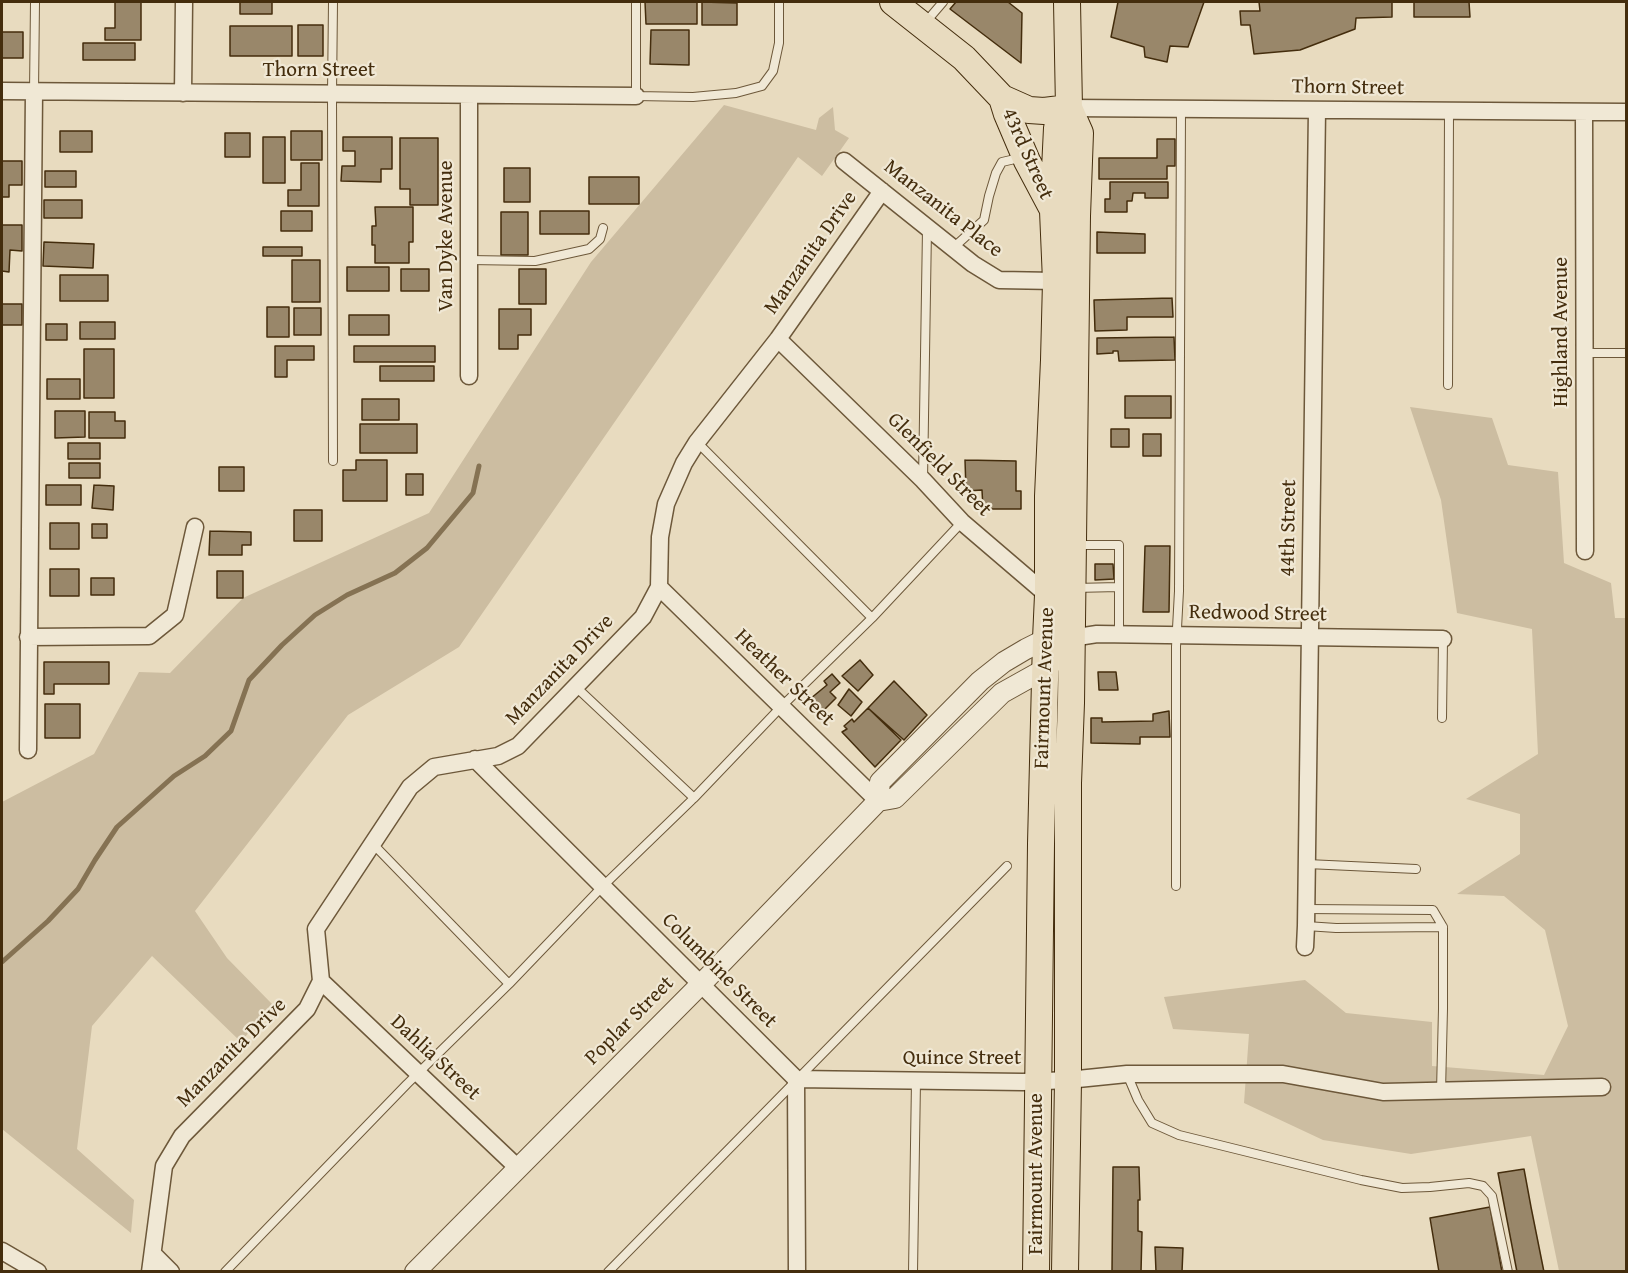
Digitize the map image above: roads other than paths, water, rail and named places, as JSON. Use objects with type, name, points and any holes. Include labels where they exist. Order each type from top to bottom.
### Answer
[{"type":"main road","name":"43rd Street","points":[[893,2],[964,58],[1002,98],[1027,160],[1053,211]]},
{"type":"main road","name":"Fairmount Avenue","points":[[1065,1272],[1068,1080],[1068,783],[1080,133],[1068,108],[1067,2]]},
{"type":"main road","points":[[1002,98],[1029,110],[1068,108]]},
{"type":"main road","name":"Fairmount Avenue","points":[[1036,1272],[1048,496],[1054,396],[1056,280],[1053,211],[1057,128],[1068,108]]},
{"type":"street","points":[[183,93],[184,2]]},
{"type":"street","name":"Thorn Street","points":[[2,91],[636,96]]},
{"type":"street","points":[[28,750],[34,92]]},
{"type":"street","name":"Van Dyke Avenue","points":[[470,95],[470,376]]},
{"type":"street","name":"Thorn Street","points":[[1068,108],[1626,112]]},
{"type":"street","name":"44th Street","points":[[1305,947],[1317,110]]},
{"type":"street","name":"Highland Avenue","points":[[1584,112],[1585,551]]},
{"type":"street","name":"Manzanita Place","points":[[844,161],[973,264],[999,280],[1056,280]]},
{"type":"street","name":"Manzanita Drive","points":[[150,1272],[164,1166],[182,1136],[307,1009],[321,981],[316,929],[410,787],[434,767],[498,756],[518,746],[643,617],[659,587],[660,537],[666,504],[684,463],[697,442],[778,339],[882,190]]},
{"type":"street","name":"Glenfield Street","points":[[778,339],[923,480],[962,522],[1048,595],[1072,627]]},
{"type":"street","points":[[28,637],[149,636],[175,615],[195,527]]},
{"type":"street","name":"Heather Street","points":[[659,587],[878,801]]},
{"type":"street","name":"Redwood Street","points":[[1072,627],[1097,634],[1443,639]]},
{"type":"street","name":"Poplar Street","points":[[878,801],[880,782],[980,681],[1004,662],[1072,627]]},
{"type":"street","name":"Poplar Street","points":[[415,1272],[700,985],[878,801],[895,798],[1002,693],[1045,669],[1060,655],[1072,627]]},
{"type":"street","name":"Columbine Street","points":[[475,759],[796,1079]]},
{"type":"street","name":"Dahlia Street","points":[[321,981],[518,1168]]},
{"type":"street","name":"Quince Street","points":[[796,1079],[1038,1081],[1127,1074],[1283,1074],[1383,1092],[1602,1087]]},
{"type":"street","points":[[795,1270],[796,1079]]},
{"type":"street","points":[[2,1251],[38,1272]]},
{"type":"street","points":[[154,1255],[171,1272]]},
{"type":"lane","points":[[34,92],[35,2]]},
{"type":"lane","points":[[333,2],[333,461]]},
{"type":"lane","points":[[636,2],[636,96],[693,97],[736,93],[762,86],[772,71],[779,43],[779,2]]},
{"type":"lane","points":[[923,25],[943,2]]},
{"type":"lane","points":[[1176,886],[1181,109]]},
{"type":"lane","points":[[1448,385],[1449,111]]},
{"type":"lane","points":[[953,248],[984,220],[992,184],[1002,162],[1015,159],[1027,160]]},
{"type":"lane","points":[[923,480],[927,227]]},
{"type":"lane","points":[[469,260],[535,261],[589,249],[600,239],[603,228]]},
{"type":"lane","points":[[1584,353],[1626,353]]},
{"type":"lane","points":[[697,442],[872,618]]},
{"type":"lane","points":[[225,1272],[602,887],[694,798],[781,707],[872,618],[962,522]]},
{"type":"lane","points":[[1073,545],[1119,545],[1119,634]]},
{"type":"lane","points":[[1073,588],[1119,587]]},
{"type":"lane","points":[[1442,718],[1443,639]]},
{"type":"lane","points":[[576,687],[694,798]]},
{"type":"lane","points":[[373,844],[509,984]]},
{"type":"lane","points":[[1307,864],[1416,869]]},
{"type":"lane","points":[[608,1272],[1007,866]]},
{"type":"lane","points":[[1306,917],[1433,910],[1443,927],[1441,1091]]},
{"type":"lane","points":[[1306,917],[1336,928],[1443,927]]},
{"type":"lane","points":[[1127,1074],[1138,1100],[1152,1123],[1179,1135],[1402,1188],[1469,1183],[1484,1186],[1492,1196],[1508,1272]]},
{"type":"lane","points":[[913,1272],[916,1081]]},
{"type":"waterway","points":[[2,962],[48,921],[78,889],[117,827],[174,776],[205,756],[231,731],[249,680],[282,645],[315,615],[347,595],[395,573],[427,548],[473,493],[479,466]]}]
